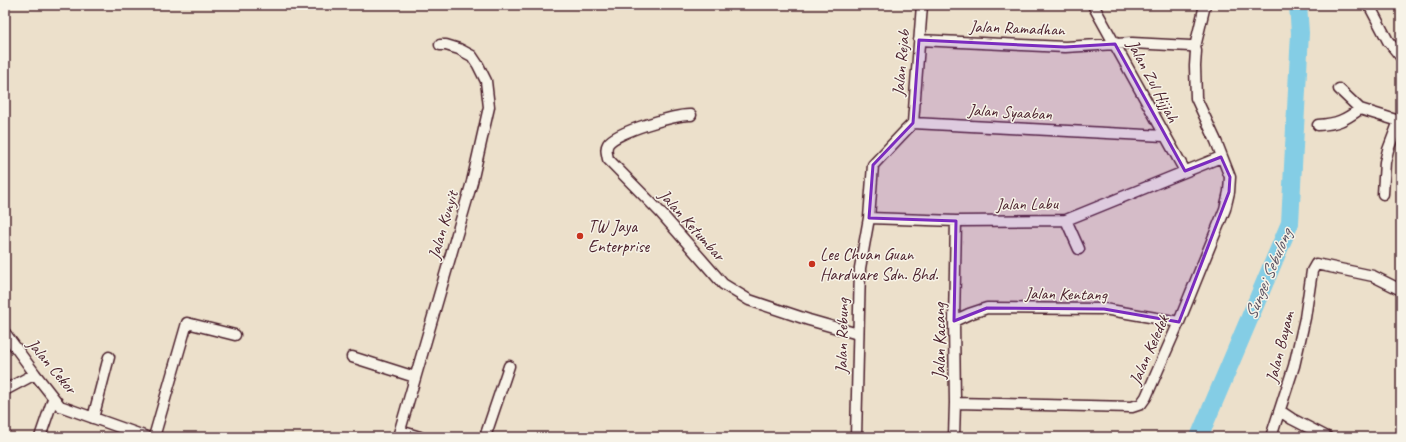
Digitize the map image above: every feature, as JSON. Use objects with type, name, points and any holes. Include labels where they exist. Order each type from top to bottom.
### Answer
[{"type":"street","name":"Jalan Rejab","points":[[913,123],[922,5]]},
{"type":"street","name":"Jalan Zul Hijjah","points":[[1093,5],[1185,172]]},
{"type":"street","name":"Jalan Keledek","points":[[955,403],[1132,407],[1141,404],[1146,397],[1179,322],[1227,203],[1229,192],[1230,177],[1216,141],[1196,98],[1195,47],[1205,5]]},
{"type":"street","points":[[1369,5],[1388,41],[1401,57]]},
{"type":"street","name":"Jalan Ramadhan","points":[[919,40],[1065,47],[1114,44],[1153,44],[1195,47]]},
{"type":"street","name":"Jalan Kunyit","points":[[399,434],[472,182],[489,107],[486,81],[472,56],[459,49],[446,45],[440,45]]},
{"type":"street","points":[[1339,89],[1360,109],[1400,120],[1388,150],[1385,162],[1383,194]]},
{"type":"street","points":[[1318,125],[1331,124],[1343,120],[1360,109]]},
{"type":"street","name":"Jalan Ketumbar","points":[[691,115],[686,114],[623,133],[608,143],[606,151],[608,159],[660,212],[723,284],[749,300],[858,334]]},
{"type":"street","name":"Jalan Syaaban","points":[[913,123],[1164,136]]},
{"type":"street","name":"Jalan Rebung","points":[[856,437],[860,268],[869,218],[873,165],[913,123]]},
{"type":"street","name":"Jalan Labu","points":[[869,218],[956,221],[1066,220],[1221,157]]},
{"type":"street","points":[[1066,220],[1079,249]]},
{"type":"street","name":"Jalan Kacang","points":[[954,437],[956,221]]},
{"type":"street","name":"Jalan Bayam","points":[[1271,437],[1294,366],[1305,318],[1312,271],[1316,264],[1373,276],[1401,290]]},
{"type":"street","name":"Jalan Kentang","points":[[954,322],[987,308],[1104,309],[1179,322]]},
{"type":"street","points":[[154,437],[187,323],[235,335]]},
{"type":"street","name":"Jalan Cekor","points":[[5,333],[60,406],[147,437]]},
{"type":"street","points":[[93,418],[109,357]]},
{"type":"street","points":[[352,357],[415,377]]},
{"type":"street","points":[[485,437],[509,366]]},
{"type":"street","points":[[5,390],[35,374]]},
{"type":"street","points":[[40,437],[54,398]]},
{"type":"street","points":[[1280,411],[1327,437]]},
{"type":"street","points":[[399,434],[420,437]]},
{"type":"highlighted area","points":[[919,40],[1065,47],[1115,44],[1185,171],[1221,157],[1230,177],[1229,192],[1179,322],[1104,309],[987,308],[954,321],[956,221],[869,218],[873,165],[913,123]]},
{"type":"waterway","name":"Sungei Sebulong","points":[[1199,437],[1290,223],[1300,33],[1298,5]]},
{"type":"place","name":"TW Jaya Enterprise","points":[[580,236]]},
{"type":"place","name":"Lee Chuan Guan Hardware Sdn. Bhd.","points":[[812,264]]}]
